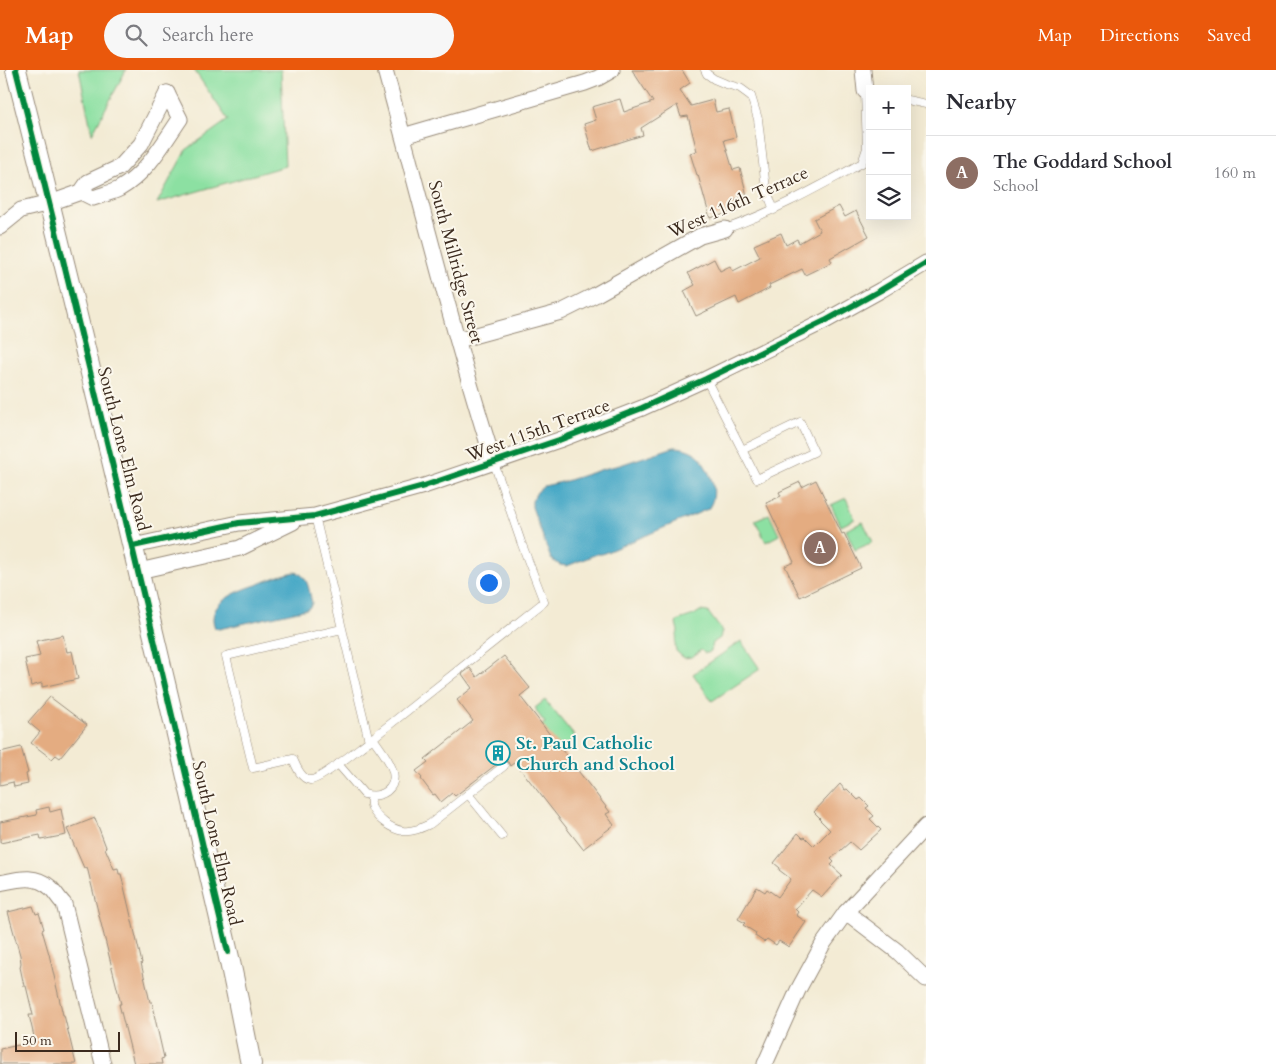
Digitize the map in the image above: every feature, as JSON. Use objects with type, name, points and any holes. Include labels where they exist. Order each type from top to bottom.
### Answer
[{"type":"street","name":"South Lone Elm Road","points":[[16,70],[133,546],[228,952],[251,1064]]},
{"type":"street","name":"South Millridge Street","points":[[385,70],[480,421],[494,463]]},
{"type":"street","points":[[403,136],[598,78],[612,70]]},
{"type":"street","name":"West 116th Terrace","points":[[863,70],[866,86]]},
{"type":"street","points":[[0,227],[22,210],[50,203],[80,192],[88,182],[120,167],[141,144],[167,93],[180,119],[156,154],[139,174],[118,189],[93,198],[80,192]]},
{"type":"street","name":"West 116th Terrace","points":[[458,340],[561,312],[700,236],[725,229]]},
{"type":"street","name":"West 115th Terrace","points":[[138,571],[240,548],[308,518],[424,486],[605,423],[706,380],[825,321],[926,264]]},
{"type":"street","name":"West 115th Terrace","points":[[133,546],[240,523],[308,518]]},
{"type":"street","points":[[765,1064],[802,982],[823,944],[846,912],[926,826]]},
{"type":"street","points":[[0,883],[20,879],[37,879],[50,888],[64,904],[103,1064]]},
{"type":"street","points":[[846,912],[897,951],[926,978]]},
{"type":"lane","points":[[705,70],[714,79],[740,88],[751,96],[758,119],[766,189],[774,210]]},
{"type":"lane","points":[[911,101],[926,104]]},
{"type":"lane","name":"West 116th Terrace","points":[[725,229],[774,210],[862,163],[867,148],[867,130]]},
{"type":"lane","points":[[706,380],[742,450],[757,479],[814,452],[800,422],[742,450]]},
{"type":"lane","points":[[342,629],[226,656],[253,768],[293,759],[302,776],[307,780],[313,780],[322,775],[371,739],[544,602],[494,463]]},
{"type":"lane","points":[[308,518],[342,629],[371,739],[389,763],[393,772],[393,785],[379,796],[364,794],[338,764]]},
{"type":"lane","points":[[371,796],[371,807],[388,825],[402,831],[418,830],[430,824],[504,766]]},
{"type":"lane","points":[[468,794],[502,836]]},
{"type":"green space","points":[[79,70],[126,70],[92,134]]},
{"type":"green space","points":[[194,70],[281,70],[285,166],[157,203],[186,150],[228,120]]},
{"type":"green space","points":[[846,498],[855,519],[841,526],[831,505]]},
{"type":"green space","points":[[769,514],[779,535],[766,542],[755,520]]},
{"type":"green space","points":[[863,522],[873,542],[855,550],[846,530]]},
{"type":"green space","points":[[700,611],[708,612],[722,631],[720,638],[713,643],[711,651],[708,653],[704,653],[701,650],[692,657],[684,658],[676,651],[675,643],[678,631],[676,623]]},
{"type":"green space","points":[[741,641],[760,669],[712,701],[693,674]]},
{"type":"green space","points":[[545,700],[576,738],[564,748],[562,745],[559,747],[542,725],[545,723],[536,711],[535,708]]},
{"type":"water","points":[[674,447],[692,451],[702,460],[710,475],[714,492],[708,509],[602,554],[597,554],[567,566],[560,565],[551,559],[532,507],[532,501],[537,492],[544,486],[620,465]]},
{"type":"water","points":[[296,572],[304,577],[308,585],[312,603],[310,607],[219,629],[215,628],[213,619],[215,611],[226,598],[286,574]]},
{"type":"building","points":[[632,70],[682,70],[690,83],[680,90],[691,106],[713,100],[716,112],[729,109],[736,137],[724,140],[733,170],[740,168],[747,196],[735,199],[738,211],[710,218],[690,153],[697,151],[688,116],[681,117],[677,105],[641,128],[643,135],[592,151],[584,124],[596,120],[592,107],[620,99],[624,112],[653,102]]},
{"type":"building","points":[[839,206],[845,217],[856,211],[869,236],[830,258],[832,262],[805,275],[802,269],[769,285],[770,288],[739,304],[736,297],[696,316],[684,291],[695,285],[688,273],[714,259],[720,271],[730,266],[733,271],[760,257],[754,245],[781,233],[786,245],[797,239],[799,243],[820,231],[814,219]]},
{"type":"building","points":[[816,480],[861,568],[800,597],[785,566],[794,562],[766,503],[781,496],[779,492],[800,482],[802,487]]},
{"type":"building","points":[[63,635],[67,652],[72,651],[78,679],[42,687],[42,683],[31,686],[25,659],[40,656],[36,641]]},
{"type":"building","name":"St. Paul Catholic Church and School","points":[[504,656],[530,688],[520,696],[610,812],[606,814],[614,825],[583,849],[515,762],[510,766],[508,762],[502,760],[455,796],[452,793],[441,802],[435,794],[433,795],[416,771],[428,762],[425,759],[473,721],[457,700],[472,688],[462,674],[470,668],[477,677]]},
{"type":"building","points":[[50,697],[87,725],[60,758],[56,755],[52,759],[31,743],[40,732],[28,722]]},
{"type":"building","points":[[21,747],[28,773],[26,774],[28,784],[14,787],[13,782],[0,785],[0,752]]},
{"type":"building","points":[[840,784],[858,800],[861,798],[869,806],[866,808],[874,816],[870,819],[881,830],[859,850],[850,842],[831,859],[834,862],[831,865],[842,875],[822,897],[812,890],[795,909],[798,912],[796,915],[806,922],[789,947],[779,941],[776,945],[767,939],[764,942],[755,936],[756,933],[743,925],[745,923],[738,919],[757,887],[765,892],[767,889],[778,897],[791,879],[779,870],[780,868],[774,863],[798,833],[814,846],[830,830],[814,812]]},
{"type":"building","points":[[49,807],[50,812],[61,809],[66,835],[41,840],[40,835],[0,843],[0,822],[37,815],[36,810]]},
{"type":"building","points":[[95,818],[114,869],[118,868],[119,874],[121,874],[150,1002],[152,1002],[155,1014],[164,1058],[161,1059],[162,1064],[134,1064],[87,867],[84,868],[67,829]]},
{"type":"building","points":[[33,906],[36,914],[39,913],[44,929],[42,930],[76,1064],[0,1064],[0,1049],[35,1041],[29,1015],[33,1015],[26,986],[24,986],[20,967],[20,955],[8,912]]},
{"type":"cycle path","points":[[16,70],[97,400],[228,952]]},
{"type":"cycle path","points":[[133,546],[239,523],[315,516],[424,486],[559,440],[642,408],[706,379],[825,321],[926,263]]},
{"type":"place","name":"The Goddard School","points":[[820,548]]},
{"type":"place","name":"St. Paul Catholic Church and School","points":[[498,753]]}]
